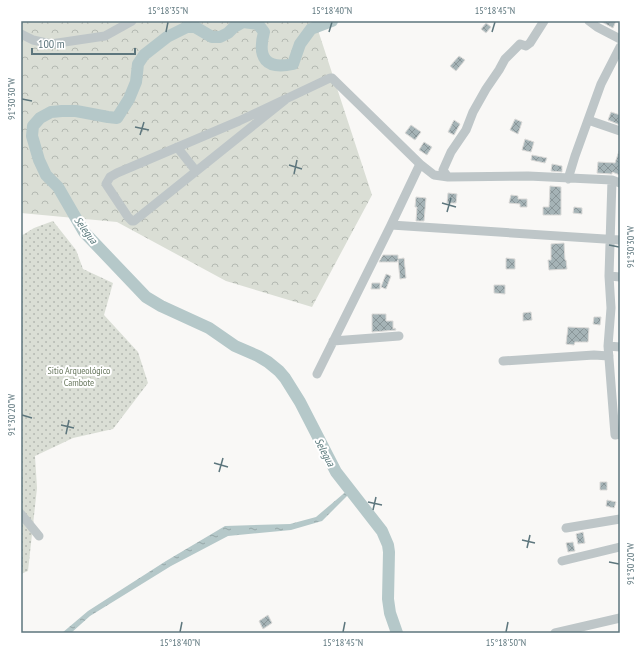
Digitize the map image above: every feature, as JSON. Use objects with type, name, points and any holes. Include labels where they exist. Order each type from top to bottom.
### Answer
[{"type":"street","points":[[21,34],[33,40],[51,44],[105,36],[132,21]]},
{"type":"street","points":[[448,178],[443,170],[446,162],[466,130],[473,112],[486,89],[505,59],[520,44],[526,46],[530,43],[544,21]]},
{"type":"street","points":[[589,21],[620,39]]},
{"type":"street","points":[[568,179],[602,84],[620,46]]},
{"type":"street","points":[[285,100],[134,221],[128,217],[106,184],[108,180],[117,173],[239,121],[285,100],[327,78],[332,78],[420,164],[434,174],[448,178],[528,176],[616,181],[615,240],[609,276],[615,308],[609,351],[615,435],[620,434]]},
{"type":"street","points":[[588,120],[620,130]]},
{"type":"street","points":[[177,147],[196,171]]},
{"type":"street","points":[[317,374],[420,164]]},
{"type":"street","points":[[390,225],[615,240]]},
{"type":"street","points":[[609,276],[620,277]]},
{"type":"street","points":[[333,341],[399,336]]},
{"type":"street","points":[[503,361],[594,355],[620,347]]},
{"type":"street","points":[[21,514],[39,536]]},
{"type":"street","points":[[566,528],[620,519]]},
{"type":"street","points":[[562,561],[620,547]]},
{"type":"street","points":[[555,633],[587,629],[620,618]]},
{"type":"green space","points":[[21,21],[315,21],[372,195],[312,307],[226,281],[117,222],[21,213]]},
{"type":"green space","name":"Sitio Arqueológico Cambote","points":[[53,221],[76,250],[83,269],[113,283],[104,315],[138,352],[148,383],[113,429],[73,438],[35,456],[37,488],[28,571],[21,574],[21,236],[34,228]]},
{"type":"water","points":[[349,489],[351,492],[322,521],[291,530],[228,536],[171,566],[90,616],[71,633],[62,633],[88,611],[166,561],[225,526],[290,524],[316,517]]},
{"type":"building","points":[[600,21],[616,21],[613,28]]},
{"type":"building","points":[[486,23],[491,27],[486,33],[481,29]]},
{"type":"building","points":[[459,56],[465,60],[456,71],[450,66]]},
{"type":"building","points":[[611,112],[620,115],[620,125],[608,120]]},
{"type":"building","points":[[515,119],[522,122],[518,134],[510,130]]},
{"type":"building","points":[[454,120],[460,124],[454,135],[448,132]]},
{"type":"building","points":[[411,125],[421,132],[415,140],[405,133]]},
{"type":"building","points":[[525,139],[534,142],[531,152],[522,150]]},
{"type":"building","points":[[424,142],[432,147],[427,155],[419,150]]},
{"type":"building","points":[[619,151],[620,175],[612,172],[612,174],[597,173],[598,162],[615,163]]},
{"type":"building","points":[[532,155],[547,158],[545,163],[531,160]]},
{"type":"building","points":[[552,164],[562,166],[562,172],[551,171]]},
{"type":"building","points":[[550,186],[561,187],[561,215],[543,215],[543,207],[549,207]]},
{"type":"building","points":[[448,193],[457,194],[456,203],[447,203]]},
{"type":"building","points":[[511,195],[518,196],[518,199],[527,199],[527,207],[520,207],[520,204],[509,203]]},
{"type":"building","points":[[416,197],[426,198],[424,221],[416,221]]},
{"type":"building","points":[[574,207],[582,208],[582,214],[573,213]]},
{"type":"building","points":[[564,243],[567,269],[549,270],[548,260],[551,260],[551,244]]},
{"type":"building","points":[[383,255],[398,255],[398,259],[404,258],[406,278],[400,279],[398,260],[397,262],[379,262]]},
{"type":"building","points":[[506,258],[515,259],[515,269],[506,269]]},
{"type":"building","points":[[386,274],[391,276],[386,289],[381,287]]},
{"type":"building","points":[[372,283],[380,283],[380,289],[371,289]]},
{"type":"building","points":[[494,285],[505,285],[505,294],[494,293]]},
{"type":"building","points":[[531,312],[532,320],[523,321],[523,313]]},
{"type":"building","points":[[372,314],[386,314],[386,321],[393,321],[393,329],[395,328],[396,330],[372,332]]},
{"type":"building","points":[[594,317],[601,317],[600,325],[593,324]]},
{"type":"building","points":[[568,327],[589,328],[588,342],[575,342],[574,345],[566,344]]},
{"type":"building","points":[[600,482],[607,482],[607,490],[600,490]]},
{"type":"building","points":[[607,500],[616,502],[614,508],[606,506]]},
{"type":"building","points":[[583,532],[585,543],[578,544],[576,534]]},
{"type":"building","points":[[573,542],[575,551],[568,552],[566,543]]},
{"type":"building","points":[[268,615],[272,623],[263,629],[259,621]]},
{"type":"waterway","name":"Selegua","points":[[332,21],[311,29],[300,44],[293,64],[284,65],[276,65],[266,60],[262,49],[264,32],[258,24],[243,22],[220,37],[212,37],[195,27],[187,27],[167,37],[144,55],[138,64],[136,82],[129,99],[117,118],[76,111],[51,112],[40,118],[33,126],[32,136],[39,160],[46,175],[58,187],[84,232],[146,297],[161,306],[209,328],[235,346],[258,356],[268,362],[285,378],[300,402],[336,472],[382,531],[388,545],[389,552],[388,599],[390,613],[397,633]]}]
